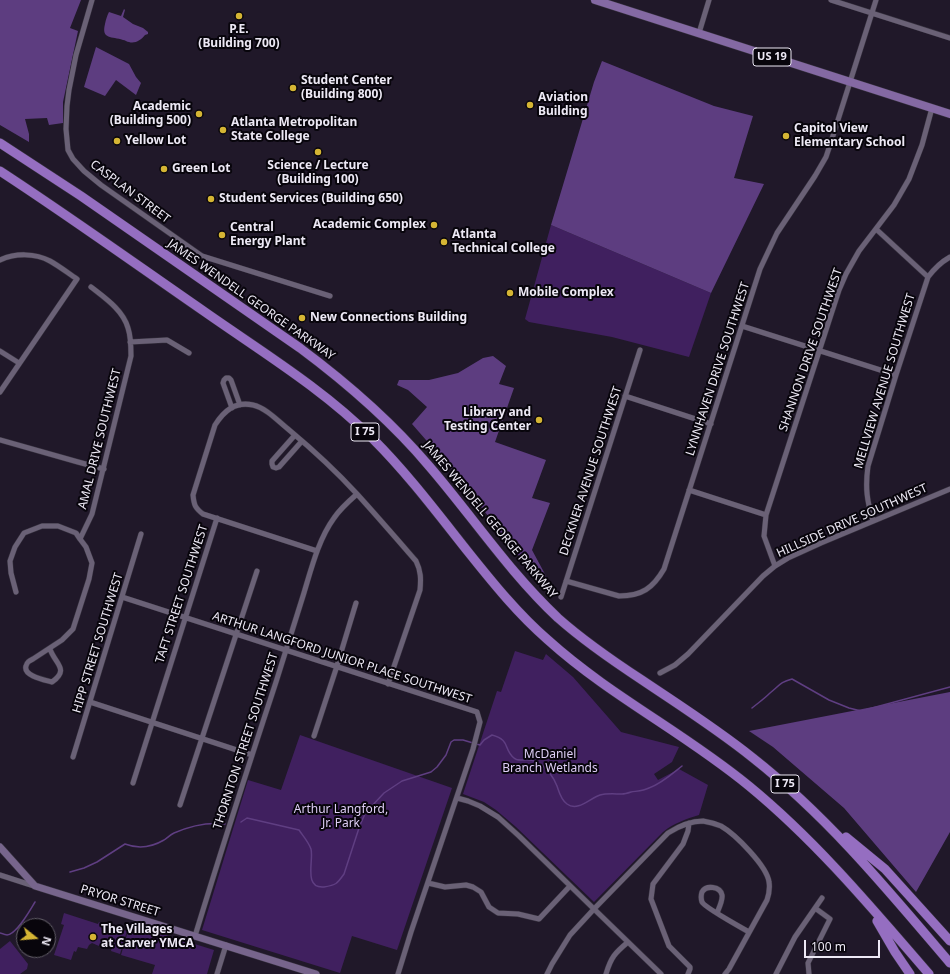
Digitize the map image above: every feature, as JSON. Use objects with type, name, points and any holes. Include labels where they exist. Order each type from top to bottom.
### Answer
[{"type":"highway","name":"JAMES WENDELL GEORGE PARKWAY","points":[[0,143],[81,196],[261,320],[345,382],[372,406],[410,444],[527,587],[557,616],[605,655],[738,746],[783,783],[821,818],[846,844],[950,962]]},
{"type":"highway","name":"I 75","points":[[0,171],[279,363],[331,402],[371,437],[397,464],[500,591],[525,619],[563,654],[585,671],[719,762],[783,815],[817,848],[929,974]]},
{"type":"highway","points":[[821,818],[874,860],[950,941]]},
{"type":"highway","points":[[877,917],[895,952],[910,974]]},
{"type":"main road","name":"US 19","points":[[595,0],[950,114]]},
{"type":"main road","points":[[0,847],[35,886]]},
{"type":"main road","name":"PRYOR STREET","points":[[35,886],[316,974]]},
{"type":"street","name":"CASPLAN STREET","points":[[92,0],[71,74],[67,106],[67,146],[73,159],[84,171],[101,185],[202,256],[330,296]]},
{"type":"street","points":[[699,33],[709,0]]},
{"type":"street","points":[[832,0],[950,38]]},
{"type":"street","name":"LYNNHAVEN DRIVE SOUTHWEST","points":[[566,581],[618,596],[635,595],[642,592],[658,579],[664,568],[760,270],[776,232],[815,176],[826,157],[876,0]]},
{"type":"street","name":"SHANNON DRIVE SOUTHWEST","points":[[775,566],[764,536],[766,515],[839,290],[859,251],[894,206],[910,179],[932,108]]},
{"type":"street","points":[[876,229],[928,277]]},
{"type":"street","points":[[0,260],[14,256],[27,255],[38,257],[48,261],[77,278],[0,392]]},
{"type":"street","name":"MELLVIEW AVENUE SOUTHWEST","points":[[873,521],[866,490],[868,466],[928,277],[941,262],[950,257]]},
{"type":"street","name":"AMAL DRIVE SOUTHWEST","points":[[80,539],[92,514],[131,356],[128,327],[122,316],[110,302],[91,287]]},
{"type":"street","points":[[742,326],[896,375]]},
{"type":"street","points":[[130,342],[168,340],[189,353]]},
{"type":"street","name":"DECKNER AVENUE SOUTHWEST","points":[[560,597],[640,350]]},
{"type":"street","points":[[0,351],[19,363]]},
{"type":"street","points":[[240,405],[231,380],[226,378],[223,383],[232,408],[240,405],[252,405],[263,409],[295,435],[357,494],[416,560],[421,574],[420,590],[388,684]]},
{"type":"street","points":[[625,396],[710,424]]},
{"type":"street","name":"TAFT STREET SOUTHWEST","points":[[133,783],[217,518],[204,514],[198,510],[194,503],[193,495],[215,425],[221,415],[232,408]]},
{"type":"street","points":[[295,435],[272,461],[273,467],[279,467],[302,441]]},
{"type":"street","points":[[0,440],[104,469]]},
{"type":"street","name":"HILLSIDE DRIVE SOUTHWEST","points":[[660,674],[675,665],[688,654],[763,576],[775,566],[795,555],[950,488]]},
{"type":"street","points":[[689,490],[766,515]]},
{"type":"street","name":"THORNTON STREET SOUTHWEST","points":[[195,936],[317,551],[334,518],[344,505],[357,494]]},
{"type":"street","points":[[217,518],[317,551]]},
{"type":"street","points":[[16,592],[11,573],[10,561],[15,547],[24,533],[42,526],[58,526],[76,533],[86,547],[92,563],[89,580],[73,628],[62,640],[29,661],[26,669],[28,673],[52,682],[59,677],[61,673],[59,664],[50,649]]},
{"type":"street","name":"HIPP STREET SOUTHWEST","points":[[73,757],[141,534]]},
{"type":"street","points":[[180,805],[256,571]]},
{"type":"street","name":"ARTHUR LANGFORD JUNIOR PLACE SOUTHWEST","points":[[122,596],[477,712],[480,722],[473,749],[398,974]]},
{"type":"street","points":[[314,736],[356,603]]},
{"type":"street","points":[[90,702],[252,754]]},
{"type":"street","points":[[456,798],[480,806],[498,817],[661,974]]},
{"type":"street","points":[[547,974],[570,936],[594,909],[668,833],[680,826],[703,821],[711,822],[728,831],[761,864],[769,881],[767,900],[725,974]]},
{"type":"street","points":[[688,974],[690,967],[669,946],[651,899],[653,884],[683,844],[688,831],[689,823]]},
{"type":"street","points":[[0,875],[35,886]]},
{"type":"street","points":[[428,883],[445,887],[466,884],[481,892],[489,907],[498,913],[518,914],[539,919],[556,903],[570,886]]},
{"type":"street","points":[[717,913],[722,896],[721,892],[714,887],[706,888],[701,897],[704,905],[717,913],[749,932]]},
{"type":"street","points":[[776,974],[795,937],[822,898]]},
{"type":"street","points":[[809,974],[808,963],[830,920],[815,908]]},
{"type":"street","points":[[606,974],[615,953],[628,942]]},
{"type":"street","points":[[217,974],[226,945]]},
{"type":"green space","points":[[551,225],[711,293],[689,357],[612,337],[529,322],[525,319]]},
{"type":"green space","name":"McDaniel Branch Wetlands","points":[[515,651],[543,660],[546,654],[573,677],[621,732],[679,747],[672,762],[654,774],[658,780],[679,769],[708,785],[699,815],[676,824],[663,832],[594,902],[516,827],[496,810],[484,802],[463,794],[497,691],[501,692]]},
{"type":"green space","name":"Arthur Langford, Jr. Park","points":[[300,735],[452,788],[397,950],[352,936],[340,973],[202,930],[248,780],[281,790]]},
{"type":"green space","name":"The Villages at Carver YMCA","points":[[64,913],[98,924],[99,922],[127,931],[120,954],[111,951],[112,947],[100,944],[99,946],[92,943],[87,949],[78,947],[76,952],[74,951],[71,960],[56,956],[56,949],[64,925],[61,924]]},
{"type":"green space","points":[[130,924],[214,950],[207,974],[152,974],[155,965],[121,955]]},
{"type":"green space","points":[[10,941],[16,949],[16,958],[23,958],[28,964],[27,969],[20,974],[0,974],[0,949]]},
{"type":"shaded area","points":[[0,0],[81,0],[70,28],[78,31],[63,102],[63,123],[49,125],[47,118],[25,119],[29,134],[29,142],[0,125]]},
{"type":"shaded area","points":[[124,9],[123,17],[148,32],[148,34],[136,42],[128,42],[108,36],[105,33],[105,22],[109,12],[121,16]]},
{"type":"shaded area","points":[[96,47],[129,64],[141,83],[136,95],[116,80],[105,96],[84,87]]},
{"type":"shaded area","points":[[602,61],[714,106],[753,116],[734,178],[764,184],[711,293],[551,225],[594,82]]},
{"type":"shaded area","points":[[493,356],[506,366],[499,384],[514,388],[495,442],[546,460],[532,498],[550,503],[532,550],[553,589],[540,583],[454,472],[412,424],[427,407],[408,390],[397,385],[399,380],[429,380],[458,373],[483,358]]},
{"type":"shaded area","points":[[950,692],[950,832],[916,892],[844,808],[773,747],[749,731]]},
{"type":"waterway","points":[[752,708],[780,684],[792,679],[829,700],[861,711],[950,687]]},
{"type":"waterway","points":[[476,744],[480,745],[484,740],[492,735],[502,739],[511,755],[516,759],[532,760],[545,768],[556,783],[560,796],[567,804],[571,806],[584,804],[603,794],[624,794],[647,789],[662,781],[682,766]]},
{"type":"waterway","points":[[241,822],[247,818],[299,830],[311,849],[311,879],[318,886],[331,886],[336,884],[344,874],[365,814],[384,793],[402,781],[431,772],[446,755],[451,742],[454,740],[463,740],[473,743]]},
{"type":"waterway","points":[[70,872],[97,862],[125,844],[140,847],[150,846],[186,828],[206,824],[225,824]]},
{"type":"waterway","points":[[0,933],[7,935],[15,931],[35,902]]},
{"type":"place","name":"P.E. (Building 700)","points":[[239,16]]},
{"type":"place","name":"Student Center (Building 800)","points":[[293,88]]},
{"type":"place","name":"Aviation Building","points":[[530,105]]},
{"type":"place","name":"Academic (Building 500)","points":[[199,114]]},
{"type":"place","name":"Atlanta Metropolitan State College","points":[[223,130]]},
{"type":"place","name":"Capitol View Elementary School","points":[[786,136]]},
{"type":"place","name":"Yellow Lot","points":[[117,141]]},
{"type":"place","name":"Science / Lecture (Building 100)","points":[[318,152]]},
{"type":"place","name":"Green Lot","points":[[164,169]]},
{"type":"place","name":"Student Services (Building 650)","points":[[211,199]]},
{"type":"place","name":"Academic Complex","points":[[434,225]]},
{"type":"place","name":"Central Energy Plant","points":[[222,235]]},
{"type":"place","name":"Atlanta Technical College","points":[[444,242]]},
{"type":"place","name":"Mobile Complex","points":[[510,293]]},
{"type":"place","name":"New Connections Building","points":[[302,318]]},
{"type":"place","name":"Library and Testing Center","points":[[539,420]]},
{"type":"place","name":"The Villages at Carver YMCA","points":[[93,937]]}]
